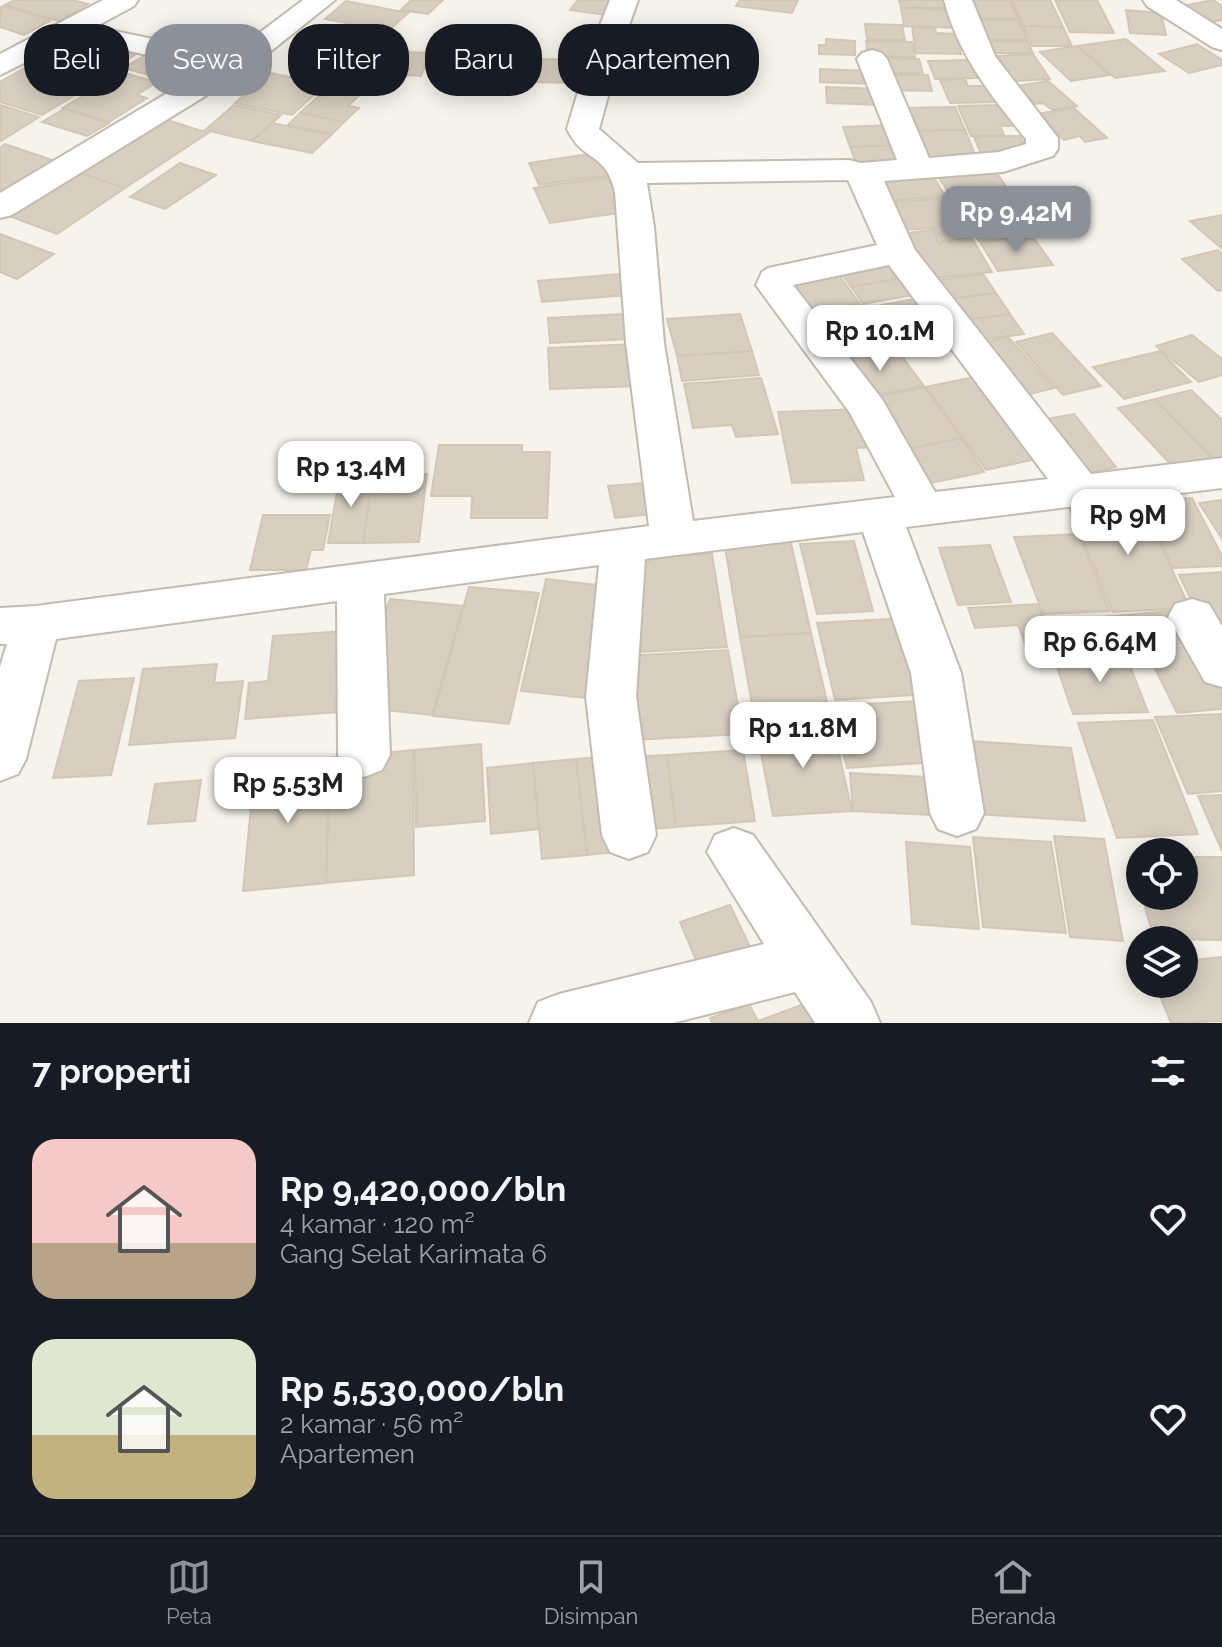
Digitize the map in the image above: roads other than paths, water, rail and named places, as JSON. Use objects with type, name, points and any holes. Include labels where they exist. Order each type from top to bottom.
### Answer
[{"type":"street","points":[[79,24],[124,0]]},
{"type":"street","points":[[272,37],[321,0]]},
{"type":"street","points":[[624,0],[607,45],[583,129],[591,143],[616,156],[628,173],[637,219],[641,313],[673,539]]},
{"type":"street","points":[[628,173],[836,170],[860,173],[1003,162],[1037,153],[1044,145],[995,81],[965,25],[958,0]]},
{"type":"street","points":[[1157,0],[1222,41]]},
{"type":"street","points":[[0,66],[24,53]]},
{"type":"street","points":[[872,59],[916,167]]},
{"type":"street","points":[[0,208],[185,96]]},
{"type":"street","points":[[860,173],[867,181],[898,252],[1080,490]]},
{"type":"street","points":[[898,252],[781,276],[774,285],[868,408],[901,512],[936,673],[957,813]]},
{"type":"street","points":[[0,759],[18,625],[623,545],[1222,473]]},
{"type":"street","points":[[623,545],[611,697],[629,835]]},
{"type":"street","points":[[360,581],[364,755]]},
{"type":"street","points":[[1192,617],[1222,668]]},
{"type":"street","points":[[734,852],[850,1023]]},
{"type":"street","points":[[559,1023],[808,961]]}]
